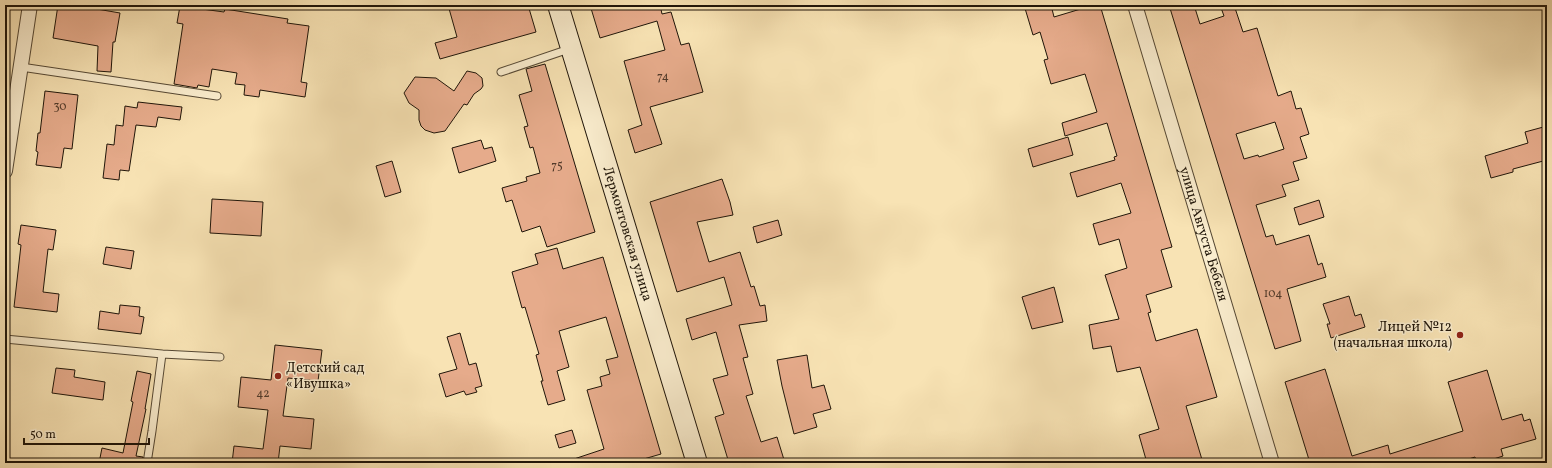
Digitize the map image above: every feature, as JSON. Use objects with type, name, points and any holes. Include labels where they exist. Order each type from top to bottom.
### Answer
[{"type":"main road","name":"Лермонтовская улица","points":[[558,5],[697,463]]},
{"type":"street","points":[[5,171],[30,5]]},
{"type":"street","name":"улица Августа Бебеля","points":[[1135,5],[1272,463]]},
{"type":"lane","points":[[502,72],[571,49]]},
{"type":"lane","points":[[21,67],[217,96]]},
{"type":"lane","points":[[5,339],[162,354],[220,357]]},
{"type":"lane","points":[[147,463],[162,354]]},
{"type":"building","points":[[58,5],[91,5],[91,8],[120,13],[115,42],[113,42],[111,72],[97,71],[98,46],[53,38]]},
{"type":"building","points":[[448,5],[528,5],[536,32],[440,59],[435,43],[457,37]]},
{"type":"building","points":[[590,5],[660,5],[662,14],[671,12],[681,45],[689,43],[703,92],[650,107],[662,144],[635,153],[628,130],[642,125],[624,61],[665,50],[657,21],[600,38]]},
{"type":"building","points":[[1024,5],[1051,5],[1054,17],[1094,5],[1100,5],[1172,247],[1161,250],[1172,287],[1146,295],[1151,312],[1148,313],[1156,341],[1197,329],[1217,397],[1186,406],[1203,463],[1147,463],[1139,435],[1159,429],[1140,367],[1117,372],[1111,346],[1093,349],[1089,325],[1119,319],[1105,275],[1127,268],[1119,239],[1099,245],[1093,224],[1131,213],[1121,183],[1077,197],[1070,173],[1115,160],[1114,157],[1117,156],[1107,123],[1065,136],[1062,123],[1097,112],[1085,74],[1051,84],[1044,60],[1048,59],[1040,32],[1033,35]]},
{"type":"building","points":[[1169,5],[1194,5],[1200,24],[1224,16],[1220,5],[1234,5],[1243,32],[1257,28],[1278,96],[1291,91],[1296,109],[1301,108],[1309,134],[1300,137],[1307,158],[1293,162],[1299,180],[1282,185],[1286,196],[1256,205],[1266,237],[1273,235],[1276,245],[1309,235],[1318,265],[1322,263],[1326,277],[1287,289],[1301,341],[1275,349]],"holes":[[[1275,122],[1284,149],[1259,157],[1258,155],[1244,159],[1236,134]]]},
{"type":"building","points":[[180,6],[224,12],[225,9],[288,19],[287,23],[309,26],[301,82],[307,83],[305,97],[260,90],[259,97],[244,95],[245,85],[235,84],[237,73],[212,69],[209,87],[198,85],[197,88],[174,84],[183,24],[177,23]]},
{"type":"building","points":[[545,64],[595,232],[547,247],[540,226],[522,232],[512,200],[506,202],[502,188],[527,181],[526,177],[540,173],[533,147],[530,148],[524,127],[528,126],[519,95],[532,91],[526,69]]},
{"type":"building","points":[[467,71],[476,73],[482,78],[483,86],[481,89],[474,94],[467,105],[464,104],[445,131],[434,133],[425,130],[421,126],[419,120],[419,110],[409,103],[404,93],[415,77],[436,78],[454,91]]},
{"type":"building","points":[[45,91],[78,95],[72,149],[64,148],[61,168],[36,165],[38,133],[40,133]]},
{"type":"building","points":[[138,102],[182,107],[180,120],[158,117],[156,127],[136,125],[129,171],[120,170],[119,180],[103,178],[107,144],[114,145],[116,125],[123,126],[125,106],[137,108]]},
{"type":"building","points":[[1547,126],[1547,160],[1513,169],[1513,172],[1491,178],[1485,156],[1528,143],[1525,132]]},
{"type":"building","points":[[1068,137],[1073,155],[1033,167],[1028,149]]},
{"type":"building","points":[[481,140],[484,149],[492,147],[496,161],[459,173],[452,148]]},
{"type":"building","points":[[392,161],[401,192],[385,197],[376,166]]},
{"type":"building","points":[[722,179],[733,215],[697,222],[709,262],[740,252],[751,287],[754,286],[760,306],[765,305],[767,321],[739,325],[748,357],[743,358],[753,394],[746,396],[761,442],[777,437],[785,463],[729,463],[715,417],[724,414],[713,379],[728,375],[716,332],[692,340],[686,319],[732,305],[724,277],[677,292],[650,202]]},
{"type":"building","points":[[212,199],[263,202],[261,236],[210,233]]},
{"type":"building","points":[[1319,200],[1324,217],[1299,225],[1294,208]]},
{"type":"building","points":[[778,220],[782,235],[757,243],[753,227]]},
{"type":"building","points":[[21,225],[56,230],[53,250],[48,249],[43,292],[59,294],[57,312],[14,307],[21,245],[18,244]]},
{"type":"building","points":[[106,247],[134,251],[131,269],[103,264]]},
{"type":"building","points":[[557,248],[563,269],[603,257],[661,454],[630,463],[571,463],[571,460],[604,449],[587,390],[602,386],[600,377],[610,374],[606,360],[618,357],[606,317],[559,331],[569,367],[557,371],[565,400],[548,405],[541,381],[543,381],[536,355],[539,354],[525,307],[522,308],[512,272],[538,264],[535,254]]},
{"type":"building","points":[[1054,287],[1063,322],[1032,329],[1022,297]]},
{"type":"building","points":[[1349,296],[1355,316],[1361,314],[1365,327],[1331,338],[1327,324],[1330,324],[1323,304]]},
{"type":"building","points":[[120,305],[140,307],[139,316],[144,317],[141,334],[98,329],[100,311],[119,314]]},
{"type":"building","points":[[460,333],[469,365],[476,363],[482,386],[475,388],[477,392],[466,395],[464,391],[446,397],[439,374],[457,369],[447,337]]},
{"type":"building","points":[[275,345],[322,350],[318,381],[288,378],[283,416],[314,419],[311,449],[280,446],[278,463],[232,463],[234,446],[263,449],[268,410],[238,407],[241,377],[271,380]]},
{"type":"building","points":[[807,355],[812,388],[824,385],[831,409],[813,414],[817,427],[794,434],[777,360]]},
{"type":"building","points":[[56,368],[75,370],[74,377],[105,382],[103,400],[52,393]]},
{"type":"building","points":[[1325,369],[1352,456],[1388,445],[1390,454],[1463,431],[1448,382],[1487,370],[1502,420],[1522,414],[1524,421],[1530,419],[1536,439],[1501,449],[1503,456],[1481,463],[1477,463],[1475,457],[1456,463],[1341,463],[1341,461],[1336,463],[1310,463],[1285,382]]},
{"type":"building","points":[[137,371],[151,374],[146,409],[136,456],[143,457],[142,463],[99,463],[102,448],[123,453],[133,402],[131,401]]},
{"type":"building","points":[[572,430],[576,443],[559,448],[555,435]]},
{"type":"place","name":"Лицей №12 (начальная школа)","points":[[1460,335]]},
{"type":"place","name":"Детский сад «Ивушка»","points":[[278,376]]}]
